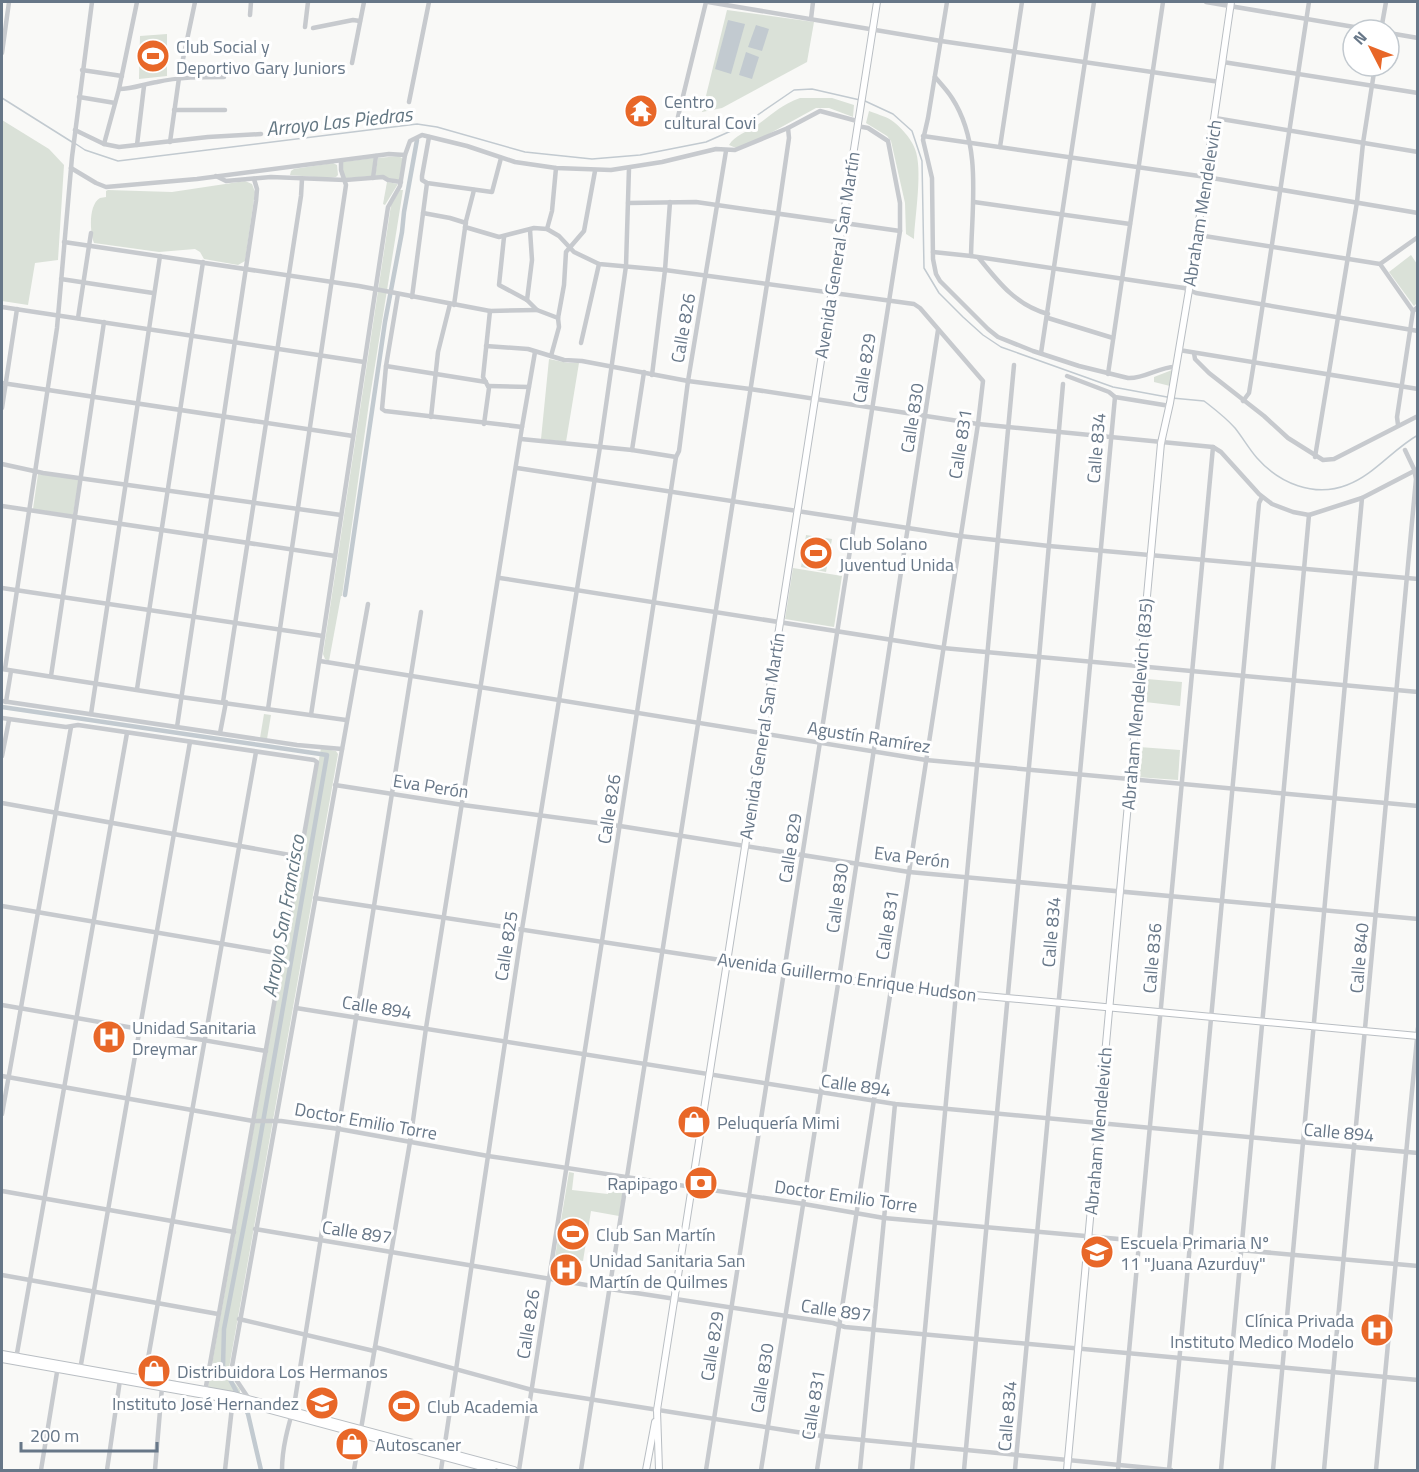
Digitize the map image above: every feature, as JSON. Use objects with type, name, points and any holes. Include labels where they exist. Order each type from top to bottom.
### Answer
[{"type":"main road","name":"Avenida General San Martín","points":[[659,1470],[657,1410],[877,2]]},
{"type":"main road","name":"Abraham Mendelevich","points":[[1170,404],[1231,4]]},
{"type":"main road","name":"Abraham Mendelevich (835)","points":[[1110,1007],[1161,442],[1170,404]]},
{"type":"main road","name":"Avenida Guillermo Enrique Hudson","points":[[727,961],[891,987],[1417,1036]]},
{"type":"main road","name":"Abraham Mendelevich","points":[[1067,1470],[1110,1007]]},
{"type":"main road","points":[[2,1354],[16,1359]]},
{"type":"main road","points":[[2,1359],[58,1366],[233,1398],[444,1454],[514,1470]]},
{"type":"main road","points":[[80,1370],[120,1380],[144,1381],[162,1387],[205,1392]]},
{"type":"main road","points":[[646,1470],[657,1410]]},
{"type":"main road","points":[[444,1454],[493,1470]]},
{"type":"street","points":[[2,53],[9,2]]},
{"type":"street","points":[[92,2],[72,157],[58,316],[30,510],[3,669],[346,720]]},
{"type":"street","points":[[104,144],[116,103],[137,2]]},
{"type":"street","points":[[171,142],[179,78],[195,2]]},
{"type":"street","points":[[250,15],[251,2]]},
{"type":"street","points":[[306,27],[308,2]]},
{"type":"street","points":[[352,63],[364,2]]},
{"type":"street","points":[[409,102],[429,2]]},
{"type":"street","points":[[675,129],[707,2],[941,41],[1220,82]]},
{"type":"street","points":[[810,19],[813,2]]},
{"type":"street","points":[[947,2],[923,136],[934,192],[933,252],[934,266],[940,281],[998,337],[1041,354],[1108,374],[1136,378],[1168,367],[1176,367]]},
{"type":"street","points":[[1000,147],[1022,2]]},
{"type":"street","points":[[1041,354],[1094,2]]},
{"type":"street","points":[[1108,374],[1162,2]]},
{"type":"street","points":[[1206,2],[1231,4],[1341,25]]},
{"type":"street","points":[[1243,401],[1249,393],[1273,247],[1296,74],[1309,2]]},
{"type":"street","points":[[1383,18],[1386,2]]},
{"type":"street","points":[[313,28],[353,20],[360,21]]},
{"type":"street","points":[[1401,35],[1418,38]]},
{"type":"street","points":[[1223,62],[1418,93]]},
{"type":"street","points":[[82,70],[122,76]]},
{"type":"street","points":[[119,89],[179,78],[224,77]]},
{"type":"street","points":[[935,77],[958,107],[970,142],[974,202],[971,256]]},
{"type":"street","points":[[1315,457],[1357,202],[1373,78]]},
{"type":"street","points":[[137,145],[144,86]]},
{"type":"street","points":[[79,97],[116,103]]},
{"type":"street","points":[[174,110],[225,110]]},
{"type":"street","points":[[311,715],[388,207],[399,189],[408,144],[413,138],[422,135],[467,146],[501,158],[556,168],[595,171],[629,168],[716,149],[726,151],[740,148],[788,128],[820,111],[858,121]]},
{"type":"street","points":[[1215,118],[1418,152]]},
{"type":"street","name":"Calle 829","points":[[706,1470],[900,231],[900,203],[888,141],[858,121]]},
{"type":"street","points":[[581,1470],[734,501],[778,214],[789,138],[788,128]]},
{"type":"street","points":[[75,130],[104,144],[119,147],[208,137],[261,134]]},
{"type":"street","points":[[923,136],[1206,177],[1418,213]]},
{"type":"street","points":[[429,137],[422,176],[422,180],[427,183],[490,192],[493,190],[501,158]]},
{"type":"street","name":"Calle 826","points":[[519,1470],[638,714],[676,457],[679,451],[688,381],[726,151]]},
{"type":"street","points":[[71,168],[102,186],[141,185],[376,156],[405,155]]},
{"type":"street","points":[[373,178],[376,156]]},
{"type":"street","points":[[268,709],[333,282],[345,180],[341,170],[341,161]]},
{"type":"street","points":[[288,168],[289,178]]},
{"type":"street","points":[[547,229],[552,211],[556,168]]},
{"type":"street","name":"Calle 825","points":[[441,1470],[458,1369],[522,929],[575,590],[600,447],[626,266],[629,168]]},
{"type":"street","points":[[550,356],[559,327],[558,318],[564,285],[564,261],[569,246],[584,231],[595,171]]},
{"type":"street","points":[[216,176],[226,181],[373,178],[400,182]]},
{"type":"street","points":[[177,727],[246,268],[257,189],[254,179]]},
{"type":"street","points":[[220,733],[302,179]]},
{"type":"street","points":[[412,297],[427,183]]},
{"type":"street","points":[[431,417],[435,373],[444,320],[452,305],[465,225],[474,190]]},
{"type":"street","points":[[652,375],[665,270],[670,202]]},
{"type":"street","points":[[628,203],[696,202],[900,231]]},
{"type":"street","points":[[974,202],[1130,224]]},
{"type":"street","points":[[423,213],[450,218],[493,236],[504,237],[537,228],[547,229],[559,236],[574,252],[599,264],[665,270],[918,306],[939,330]]},
{"type":"street","points":[[527,300],[532,260],[530,230]]},
{"type":"street","points":[[78,318],[91,233]]},
{"type":"street","points":[[1197,235],[1380,264],[1415,309],[1401,386],[1398,425]]},
{"type":"street","points":[[504,237],[498,282],[500,286],[527,300],[537,310]]},
{"type":"street","points":[[1380,264],[1418,237]]},
{"type":"street","points":[[64,242],[333,282],[490,311],[537,310],[558,318]]},
{"type":"street","points":[[933,252],[1184,288],[1418,331]]},
{"type":"street","points":[[92,714],[160,256]]},
{"type":"street","points":[[979,258],[1010,295],[1036,311],[1113,338]]},
{"type":"street","points":[[137,689],[202,262]]},
{"type":"street","points":[[580,343],[599,264]]},
{"type":"street","points":[[61,279],[153,293]]},
{"type":"street","points":[[396,294],[386,366],[383,410],[522,427]]},
{"type":"street","points":[[2,307],[364,362]]},
{"type":"street","points":[[2,408],[17,309]]},
{"type":"street","points":[[484,424],[487,384],[483,377],[490,311]]},
{"type":"street","points":[[51,676],[104,322]]},
{"type":"street","name":"Calle 831","points":[[817,1470],[983,383],[978,374],[939,330]]},
{"type":"street","name":"Calle 830","points":[[761,1470],[939,330]]},
{"type":"street","points":[[486,346],[535,352],[688,381],[978,424],[1213,447],[1221,452],[1262,497],[1275,506],[1309,515],[1362,498],[1416,469]]},
{"type":"street","points":[[1179,350],[1418,389]]},
{"type":"street","points":[[354,1470],[410,1142],[426,1028],[535,352]]},
{"type":"street","points":[[1194,353],[1197,361],[1243,401],[1288,438],[1323,460],[1334,459],[1418,416]]},
{"type":"street","points":[[912,1470],[1010,428],[1014,365]]},
{"type":"street","points":[[386,366],[487,384],[529,387]]},
{"type":"street","points":[[632,450],[644,372]]},
{"type":"street","points":[[1067,376],[1109,392],[1115,397],[1170,404]]},
{"type":"street","points":[[4,383],[353,436]]},
{"type":"street","points":[[964,1470],[1040,658],[1063,384]]},
{"type":"street","name":"Calle 834","points":[[1015,1470],[1115,397]]},
{"type":"street","points":[[521,439],[632,450],[676,457]]},
{"type":"street","name":"Calle 836","points":[[1118,1468],[1213,447]]},
{"type":"street","name":"Calle 840","points":[[1324,1470],[1416,479],[1416,469],[1405,450]]},
{"type":"street","points":[[2,464],[36,471],[341,515]]},
{"type":"street","points":[[517,468],[960,536],[1418,579]]},
{"type":"street","points":[[239,1319],[458,1369],[531,1390],[822,1436],[1068,1460],[1118,1468],[1170,1470],[1259,503],[1262,497]]},
{"type":"street","points":[[1273,1470],[1362,498]]},
{"type":"street","points":[[2,506],[335,556]]},
{"type":"street","points":[[1221,1470],[1309,515]]},
{"type":"street","points":[[500,578],[943,648],[1418,692]]},
{"type":"street","points":[[2,588],[323,636]]},
{"type":"street","points":[[249,1402],[231,1372],[368,604]]},
{"type":"street","points":[[282,1470],[282,1455],[306,1335],[421,612]]},
{"type":"street","name":"Agustín Ramírez","points":[[320,662],[926,760],[1418,806]]},
{"type":"street","points":[[11,671],[4,702],[297,745],[342,749]]},
{"type":"street","points":[[2,718],[71,727],[78,725],[317,762],[205,1392]]},
{"type":"street","points":[[2,756],[9,720]]},
{"type":"street","points":[[2,1114],[71,727]]},
{"type":"street","points":[[16,1359],[127,733]]},
{"type":"street","points":[[80,1370],[190,742]]},
{"type":"street","points":[[144,1381],[256,752]]},
{"type":"street","name":"Eva Perón","points":[[335,785],[680,835],[909,872],[1418,919]]},
{"type":"street","points":[[2,803],[301,856]]},
{"type":"street","name":"Avenida Guillermo Enrique Hudson","points":[[315,898],[727,961]]},
{"type":"street","points":[[2,906],[282,954]]},
{"type":"street","points":[[2,1005],[266,1051]]},
{"type":"street","name":"Calle 894","points":[[296,1008],[820,1094],[895,1104],[1418,1153]]},
{"type":"street","points":[[1376,1470],[1418,1028]]},
{"type":"street","name":"Doctor Emilio Torre","points":[[2,1076],[253,1121],[275,1120],[884,1218],[1418,1266]]},
{"type":"street","points":[[860,1470],[895,1104]]},
{"type":"street","points":[[2,1191],[234,1232]]},
{"type":"street","name":"Calle 897","points":[[255,1229],[840,1325],[1418,1380]]},
{"type":"street","points":[[2,1275],[218,1314]]},
{"type":"street","points":[[41,1470],[58,1366]]},
{"type":"street","points":[[107,1470],[120,1380]]},
{"type":"street","points":[[155,1470],[162,1387]]},
{"type":"street","points":[[225,1470],[233,1398]]},
{"type":"shaded area","points":[[727,10],[814,22],[807,62],[722,108],[702,112]]},
{"type":"shaded area","points":[[728,20],[745,24],[731,74],[715,69]]},
{"type":"shaded area","points":[[756,25],[769,29],[762,51],[748,47]]},
{"type":"shaded area","name":"Club Social y Deportivo Gary Juniors","points":[[167,34],[167,76],[139,79],[140,36]]},
{"type":"shaded area","points":[[746,52],[759,57],[752,79],[739,75]]},
{"type":"shaded area","points":[[800,98],[832,98],[854,105],[853,117],[829,108],[816,108],[756,141],[736,148],[729,145],[738,136],[781,107]]},
{"type":"shaded area","points":[[869,111],[886,117],[894,123],[908,137],[915,149],[918,180],[914,239],[906,234],[905,203],[891,141],[866,123]]},
{"type":"shaded area","points":[[2,120],[49,149],[64,165],[58,260],[35,263],[28,305],[2,301]]},
{"type":"shaded area","points":[[399,156],[403,159],[399,180],[375,176],[378,158]]},
{"type":"shaded area","points":[[374,158],[372,176],[346,178],[343,175],[342,162]]},
{"type":"shaded area","points":[[333,163],[337,165],[338,175],[336,177],[290,175],[294,169]]},
{"type":"shaded area","points":[[245,181],[252,184],[255,192],[245,261],[238,265],[204,259],[195,249],[159,252],[94,243],[91,226],[93,207],[100,198],[106,197],[108,190],[172,192]]},
{"type":"shaded area","points":[[387,182],[398,184],[385,205],[383,204]]},
{"type":"shaded area","points":[[400,190],[403,190],[369,403],[342,596],[329,661],[323,654],[391,205]]},
{"type":"shaded area","points":[[1411,255],[1417,264],[1417,303],[1414,306],[1389,272]]},
{"type":"shaded area","points":[[549,359],[579,363],[566,442],[541,439]]},
{"type":"shaded area","points":[[1174,371],[1170,386],[1154,382],[1154,377]]},
{"type":"shaded area","points":[[38,474],[79,479],[73,515],[33,509]]},
{"type":"shaded area","name":"Club Solano Juventud Unida","points":[[806,535],[832,539],[826,572],[801,567]]},
{"type":"shaded area","points":[[793,568],[842,576],[834,627],[785,619]]},
{"type":"shaded area","points":[[1147,679],[1182,682],[1180,706],[1145,702]]},
{"type":"shaded area","points":[[264,714],[271,715],[267,739],[260,738]]},
{"type":"shaded area","points":[[1139,747],[1180,750],[1178,780],[1136,777]]},
{"type":"shaded area","points":[[321,748],[336,751],[338,754],[229,1368],[231,1378],[240,1390],[240,1394],[208,1387]]},
{"type":"shaded area","points":[[569,1172],[574,1173],[572,1190],[608,1194],[610,1181],[624,1183],[619,1216],[591,1211],[583,1261],[555,1257]]},
{"type":"shaded area","name":"Club Academia","points":[[399,1395],[412,1398],[409,1417],[395,1414]]},
{"type":"waterway","name":"Arroyo Las Piedras","points":[[76,144],[85,150],[118,161],[417,124],[437,127],[525,152],[592,159],[640,155],[706,142],[740,127],[794,90],[812,89],[860,100]]},
{"type":"waterway","name":"Arroyo Las Piedras","points":[[2,98],[72,142]]},
{"type":"waterway","name":"Arroyo Las Piedras","points":[[865,101],[893,114],[912,131],[922,161],[924,268],[939,293],[963,317],[1001,347],[1113,387],[1167,397]]},
{"type":"waterway","points":[[345,595],[385,322],[417,140]]},
{"type":"waterway","name":"Arroyo Las Piedras","points":[[1172,398],[1204,401],[1232,425],[1266,467],[1286,481],[1310,489],[1335,489],[1357,481],[1418,435]]},
{"type":"waterway","name":"Arroyo San Francisco","points":[[2,707],[327,755],[255,1168],[224,1329],[223,1366],[248,1414],[261,1470]]},
{"type":"place","name":"Club Social y Deportivo Gary Juniors","points":[[153,56]]},
{"type":"place","name":"Centro cultural Covi","points":[[641,111]]},
{"type":"place","name":"Club Solano Juventud Unida","points":[[816,553]]},
{"type":"place","name":"Unidad Sanitaria Dreymar","points":[[109,1037]]},
{"type":"place","name":"Peluquería Mimi","points":[[694,1122]]},
{"type":"place","name":"Rapipago","points":[[701,1183]]},
{"type":"place","name":"Club San Martín","points":[[573,1234]]},
{"type":"place","name":"Escuela Primaria Nº 11 \"Juana Azurduy\"","points":[[1097,1252]]},
{"type":"place","name":"Unidad Sanitaria San Martín de Quilmes","points":[[566,1270]]},
{"type":"place","name":"Clínica Privada Instituto Medico Modelo","points":[[1377,1330]]},
{"type":"place","name":"Distribuidora Los Hermanos","points":[[154,1371]]},
{"type":"place","name":"Instituto José Hernandez","points":[[322,1403]]},
{"type":"place","name":"Club Academia","points":[[404,1406]]},
{"type":"place","name":"Autoscaner","points":[[352,1444]]}]
